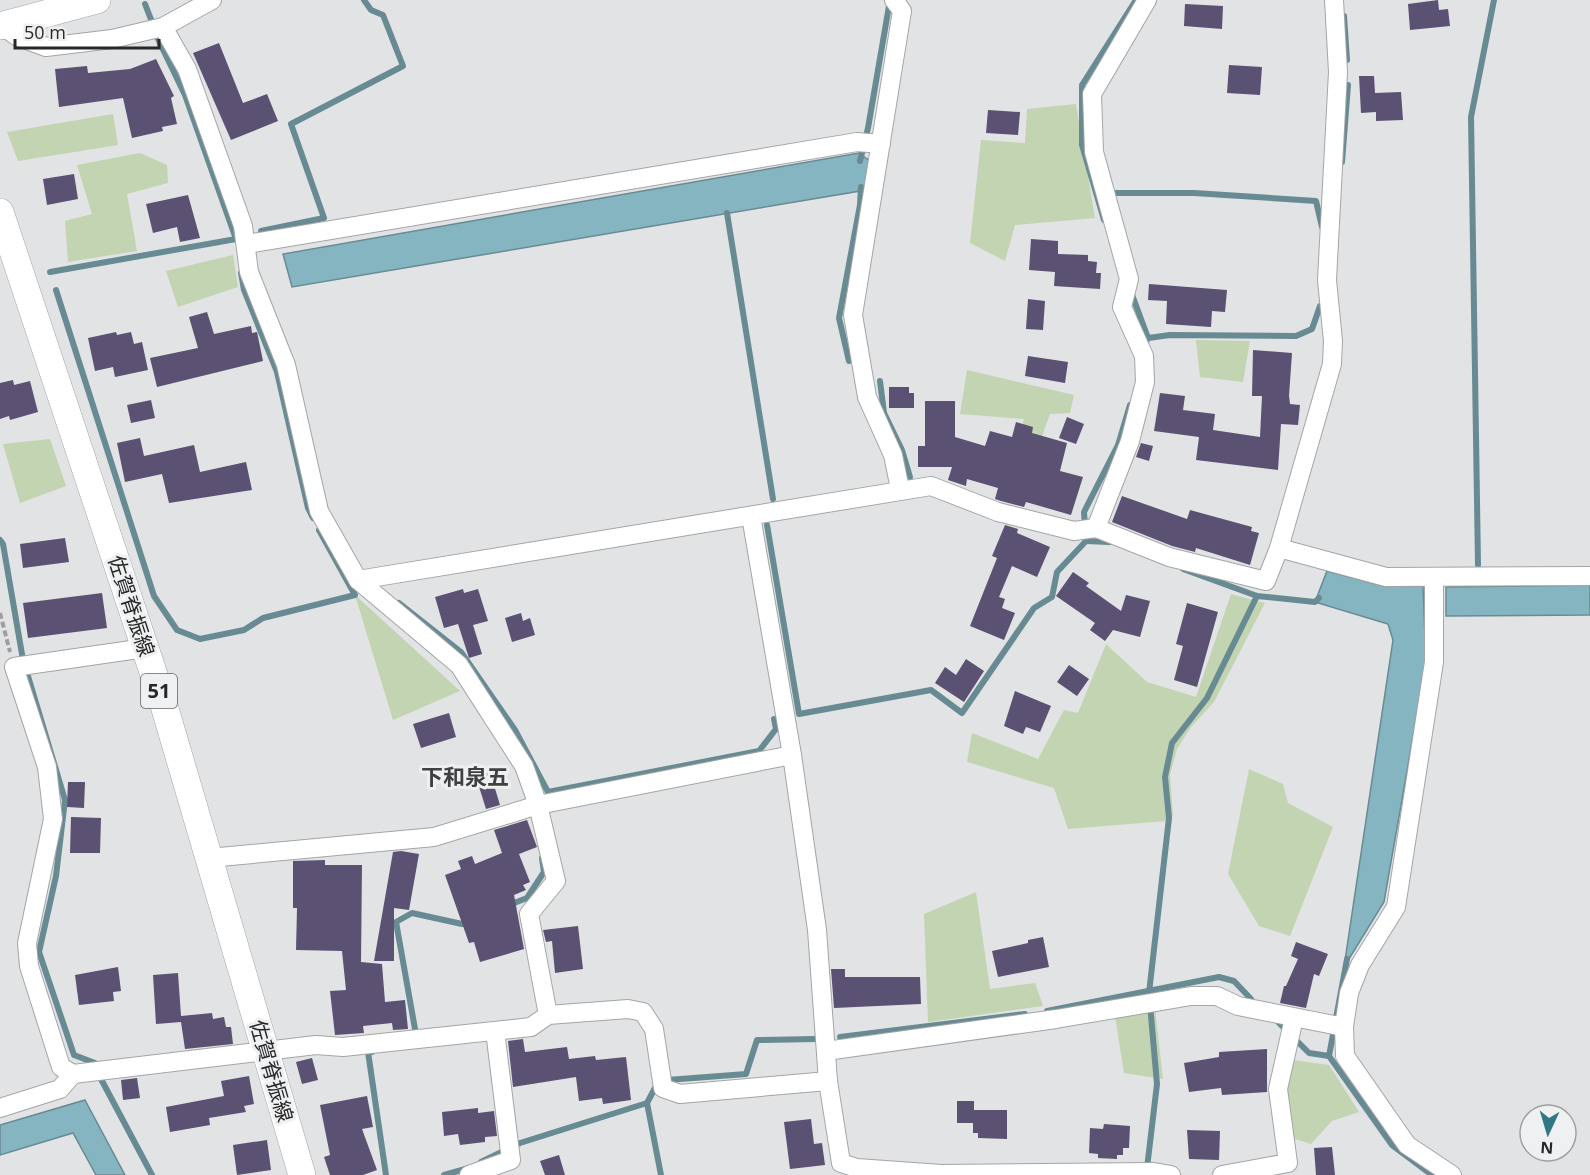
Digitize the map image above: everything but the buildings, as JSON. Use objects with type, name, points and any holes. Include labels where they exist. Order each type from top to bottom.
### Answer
[{"type":"main road","points":[[1,26],[97,0]]},
{"type":"main road","name":"佐賀脊振線","points":[[0,212],[145,648],[302,1175]]},
{"type":"street","points":[[1,26],[16,36],[46,46],[112,39],[163,27],[212,0]]},
{"type":"street","points":[[1095,528],[1130,441],[1145,382],[1141,350],[1122,307],[1127,285],[1094,152],[1092,94],[1147,0]]},
{"type":"street","points":[[358,580],[751,516],[900,489],[931,486],[998,512],[1074,531],[1095,528],[1169,557],[1266,581],[1279,548],[1332,364],[1333,341],[1327,280],[1338,72],[1334,0]]},
{"type":"street","points":[[898,5],[881,144],[853,315],[867,397],[893,455],[900,489]]},
{"type":"street","points":[[163,27],[187,69],[247,244],[249,272],[286,365],[319,511],[358,580],[459,665],[524,766],[538,806],[556,881],[529,914],[548,1015]]},
{"type":"street","points":[[247,244],[857,142],[881,144]]},
{"type":"street","points":[[751,516],[792,754],[817,930],[828,1081],[841,1163],[857,1168],[941,1174],[1155,1173]]},
{"type":"street","points":[[1279,548],[1386,577],[1434,595],[1590,576]]},
{"type":"street","points":[[1434,595],[1434,662],[1396,907],[1360,965],[1349,993],[1344,1027],[1345,1056],[1407,1145],[1452,1175]]},
{"type":"street","points":[[145,648],[14,667],[47,767],[52,819],[27,943],[29,966],[61,1067],[73,1074],[316,1045],[343,1047],[531,1027],[548,1015],[628,1009],[643,1012],[654,1029],[659,1076],[663,1088],[680,1094],[828,1081]]},
{"type":"street","points":[[209,858],[434,837],[538,806],[792,754]]},
{"type":"street","points":[[826,1051],[1151,1003],[1217,996],[1292,1030],[1326,1024],[1344,1027]]},
{"type":"street","points":[[1222,1175],[1288,1163],[1278,1089],[1292,1030]]},
{"type":"street","points":[[469,1175],[512,1160],[495,1031]]},
{"type":"street","points":[[0,1108],[60,1089],[73,1074]]},
{"type":"path","points":[[0,613],[14,667]]},
{"type":"green space","points":[[1076,104],[1095,218],[1015,225],[1005,261],[970,243],[981,140],[1025,143],[1027,109]]},
{"type":"green space","points":[[113,114],[118,145],[18,161],[7,132]]},
{"type":"green space","points":[[140,153],[167,165],[168,183],[127,194],[137,251],[68,262],[65,221],[92,214],[77,165]]},
{"type":"green space","points":[[233,255],[238,287],[178,307],[166,271]]},
{"type":"green space","points":[[1196,340],[1250,341],[1243,382],[1200,377]]},
{"type":"green space","points":[[967,370],[1074,395],[1070,413],[1050,414],[1031,466],[1013,459],[1024,419],[960,414]]},
{"type":"green space","points":[[50,439],[66,486],[20,503],[3,444]]},
{"type":"green space","points":[[1231,594],[1265,603],[1214,702],[1191,727],[1177,749],[1170,775],[1173,816],[1166,821],[1068,829],[1054,788],[967,762],[972,733],[1038,759],[1064,710],[1078,713],[1106,644],[1147,682],[1196,697]]},
{"type":"green space","points":[[355,595],[460,691],[393,720]]},
{"type":"green space","points":[[1249,769],[1283,784],[1288,803],[1333,827],[1290,936],[1259,926],[1228,874]]},
{"type":"green space","points":[[976,892],[990,989],[1035,983],[1043,1006],[928,1022],[924,914]]},
{"type":"green space","points":[[1155,1008],[1163,1079],[1124,1073],[1115,1016]]},
{"type":"green space","points":[[1293,1060],[1329,1065],[1359,1112],[1332,1121],[1311,1144],[1288,1137],[1283,1087]]},
{"type":"water","points":[[859,153],[870,161],[866,190],[292,287],[283,254]]},
{"type":"water","points":[[1327,571],[1384,586],[1423,586],[1426,663],[1384,902],[1344,967],[1393,640],[1388,624],[1315,602]]},
{"type":"water","points":[[1590,585],[1590,615],[1446,616],[1446,587]]},
{"type":"water","points":[[85,1100],[125,1175],[96,1175],[73,1133],[0,1155],[0,1125]]},
{"type":"waterway","points":[[261,231],[324,218],[291,124],[403,66],[383,15],[371,10],[364,0]]},
{"type":"waterway","points":[[1104,220],[1082,145],[1082,85],[1136,0]]},
{"type":"waterway","points":[[1478,565],[1471,117],[1494,0]]},
{"type":"waterway","points":[[860,161],[889,6],[893,2]]},
{"type":"waterway","points":[[145,4],[152,22]]},
{"type":"waterway","points":[[1344,16],[1347,60]]},
{"type":"waterway","points":[[50,272],[236,239],[185,95],[158,39]]},
{"type":"waterway","points":[[1342,162],[1348,85]]},
{"type":"waterway","points":[[849,361],[839,318],[860,205],[861,187]]},
{"type":"waterway","points":[[1116,193],[1194,193],[1316,201],[1322,227]]},
{"type":"waterway","points":[[727,213],[773,499]]},
{"type":"waterway","points":[[241,273],[244,290],[277,372],[308,508],[313,518]]},
{"type":"waterway","points":[[56,290],[154,596],[177,630],[200,639],[244,630],[263,618],[355,595],[319,530]]},
{"type":"waterway","points":[[1131,292],[1148,338],[1144,346]]},
{"type":"waterway","points":[[1148,338],[1170,335],[1296,336],[1312,329],[1320,306]]},
{"type":"waterway","points":[[880,381],[884,413],[902,450],[910,477]]},
{"type":"waterway","points":[[767,525],[799,714],[931,690],[962,713],[1034,608],[1052,597],[1057,572],[1086,541],[1084,512],[1118,445],[1130,405]]},
{"type":"waterway","points":[[0,540],[3,544],[23,660]]},
{"type":"waterway","points":[[1086,541],[1109,542]]},
{"type":"waterway","points":[[1183,569],[1257,596],[1315,602],[1319,598]]},
{"type":"waterway","points":[[1147,1168],[1157,1084],[1149,993],[1169,818],[1165,777],[1172,743],[1207,698],[1257,596]]},
{"type":"waterway","points":[[399,603],[461,652],[515,730],[548,792],[759,751],[776,729],[774,719]]},
{"type":"waterway","points":[[28,676],[65,800],[56,876],[39,952],[74,1055],[95,1063]]},
{"type":"waterway","points":[[509,905],[527,898],[544,872],[542,858]]},
{"type":"waterway","points":[[415,1029],[396,922],[412,913],[462,924],[469,922]]},
{"type":"waterway","points":[[1347,959],[1329,1056],[1392,1145],[1432,1175]]},
{"type":"waterway","points":[[1047,1011],[1219,977],[1234,981],[1251,999]]},
{"type":"waterway","points":[[840,1037],[1025,1014]]},
{"type":"waterway","points":[[1277,1021],[1309,1053],[1329,1056]]},
{"type":"waterway","points":[[667,1080],[746,1074],[757,1040],[816,1039]]},
{"type":"waterway","points":[[372,1052],[368,1052],[386,1175]]},
{"type":"waterway","points":[[101,1079],[152,1175]]},
{"type":"waterway","points":[[481,1162],[520,1143],[647,1103],[655,1088]]},
{"type":"waterway","points":[[647,1103],[661,1175]]},
{"type":"waterway","points":[[444,1175],[469,1168]]},
{"type":"district","name":"下和泉五","points":[[465,777]]}]
